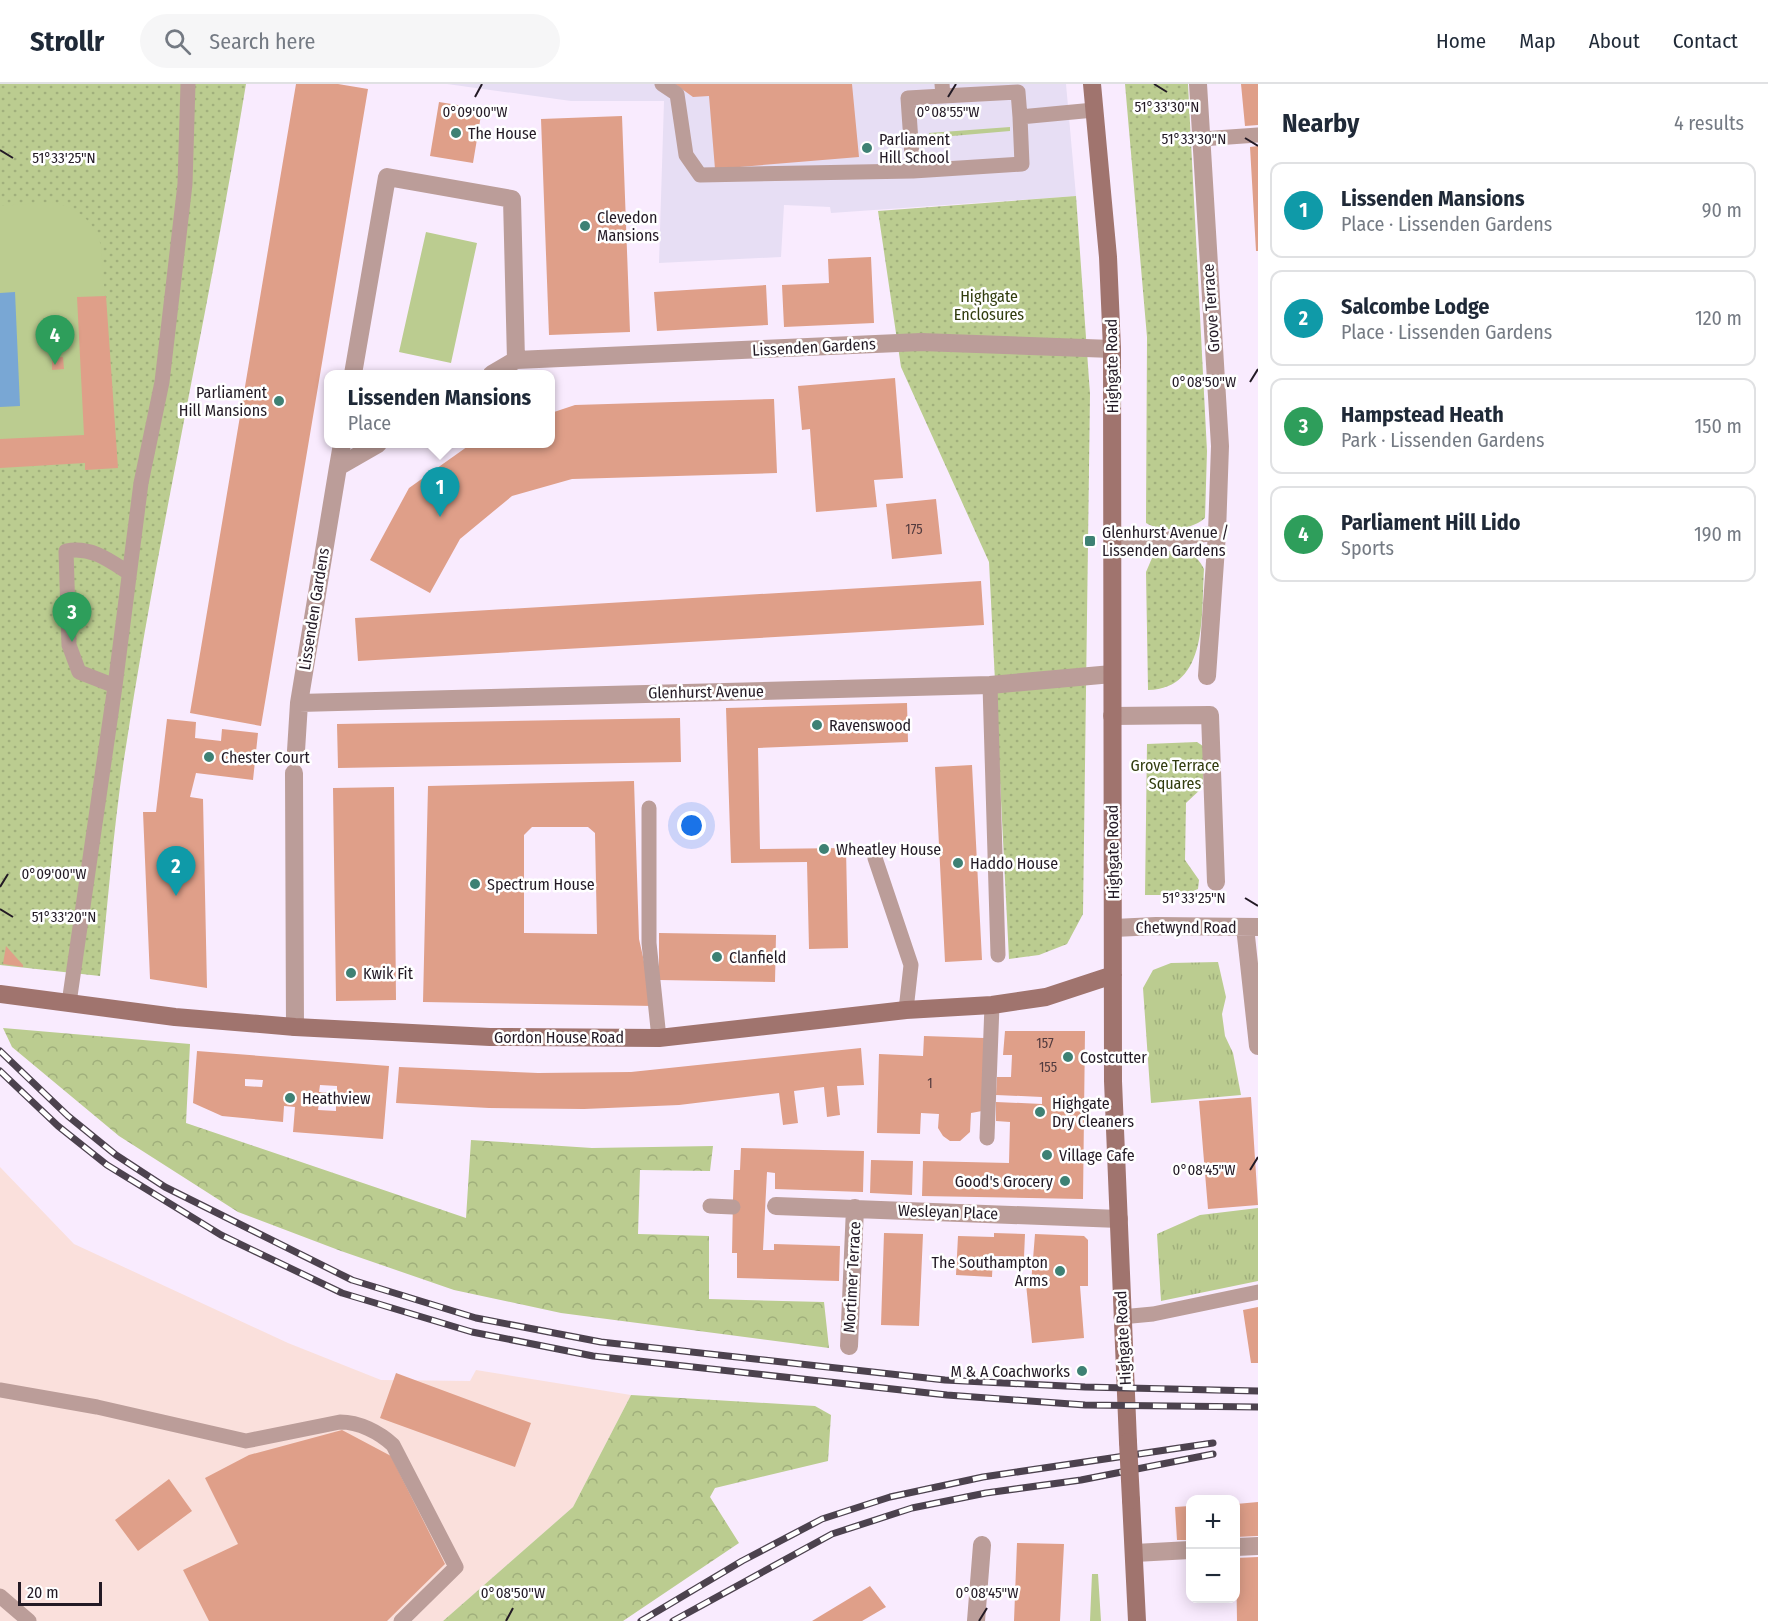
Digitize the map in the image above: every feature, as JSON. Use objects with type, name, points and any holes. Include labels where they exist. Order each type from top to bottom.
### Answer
[{"type":"main road","name":"Highgate Road","points":[[1092,84],[1108,257],[1112,349],[1113,1081],[1121,1317],[1137,1621]]},
{"type":"main road","name":"Gordon House Road","points":[[0,994],[175,1017],[295,1027],[490,1037],[659,1038],[906,1010],[992,1005],[1046,997],[1113,975]]},
{"type":"street","name":"Grove Terrace","points":[[1198,84],[1220,447],[1217,533],[1206,676]]},
{"type":"street","points":[[355,370],[387,177],[512,199],[516,360]]},
{"type":"street","name":"Lissenden Gardens","points":[[500,370],[516,360],[921,342],[1112,349]]},
{"type":"street","name":"Lissenden Gardens","points":[[296,751],[299,702],[341,448]]},
{"type":"street","points":[[338,467],[371,448]]},
{"type":"street","name":"Glenhurst Avenue","points":[[299,702],[990,685],[1112,674]]},
{"type":"street","points":[[1112,716],[1210,715],[1216,882]]},
{"type":"street","points":[[294,773],[295,1027]]},
{"type":"street","points":[[1252,927],[1258,1046]]},
{"type":"street","name":"Chetwynd Road","points":[[1114,928],[1252,927]]},
{"type":"street","name":"Wesleyan Place","points":[[771,1207],[855,1208],[1119,1219]]},
{"type":"street","name":"Mortimer Terrace","points":[[849,1346],[855,1208]]},
{"type":"street","points":[[976,1621],[982,1545]]},
{"type":"street","points":[[1240,1547],[1258,1546]]},
{"type":"street","points":[[1135,1553],[1186,1550]]},
{"type":"lane","points":[[69,1003],[115,686],[141,483],[162,382],[185,184],[188,84]]},
{"type":"lane","points":[[662,84],[677,94],[686,154],[700,174],[913,171],[1022,164],[1018,92],[943,90],[908,98],[913,171]]},
{"type":"lane","points":[[1020,117],[1094,110]]},
{"type":"lane","points":[[1201,140],[1258,135]]},
{"type":"lane","points":[[1114,546],[1217,533]]},
{"type":"lane","points":[[115,686],[79,672],[69,645],[66,551],[77,549],[102,555],[129,573]]},
{"type":"lane","points":[[990,685],[998,955]]},
{"type":"lane","points":[[650,808],[649,943],[659,1038]]},
{"type":"lane","points":[[875,858],[911,966],[906,1010]]},
{"type":"lane","points":[[987,1138],[992,1005]]},
{"type":"lane","points":[[710,1206],[733,1206]]},
{"type":"lane","points":[[1121,1317],[1153,1314],[1258,1292]]},
{"type":"lane","points":[[0,1390],[97,1407],[246,1441],[340,1422],[352,1422],[384,1436],[393,1445],[456,1566],[401,1621]]},
{"type":"lane","points":[[0,1596],[29,1621]]},
{"type":"shaded area","name":"Parliament Hill School","points":[[447,84],[1066,84],[1076,196],[831,213],[830,207],[784,205],[781,257],[659,263],[664,101],[571,101]]},
{"type":"shaded area","points":[[0,1167],[74,1244],[288,1343],[381,1380],[470,1381],[476,1370],[631,1395],[573,1507],[443,1621],[0,1621]]},
{"type":"green space","points":[[0,84],[246,84],[137,674],[117,813],[100,976],[0,965]]},
{"type":"green space","points":[[1125,84],[1188,84],[1207,451],[1205,518],[1192,526],[1176,529],[1160,528],[1146,523],[1147,337]]},
{"type":"green space","points":[[1010,127],[1010,131],[929,138],[929,133]]},
{"type":"green space","name":"Highgate Enclosures","points":[[1076,196],[1090,394],[1083,914],[1067,944],[1039,955],[1009,959],[989,562],[901,367],[878,211]]},
{"type":"green space","points":[[53,202],[70,208],[84,217],[90,223],[101,246],[118,468],[85,470],[84,463],[0,468],[0,206]]},
{"type":"green space","points":[[426,232],[477,243],[451,363],[399,352]]},
{"type":"green space","points":[[1163,551],[1192,555],[1204,569],[1201,626],[1198,646],[1192,663],[1182,677],[1168,686],[1148,690],[1146,572],[1152,558]]},
{"type":"green space","name":"Grove Terrace Squares","points":[[1197,742],[1203,746],[1203,787],[1186,803],[1185,860],[1199,880],[1198,889],[1183,895],[1145,895],[1147,744]]},
{"type":"green space","points":[[1218,962],[1226,997],[1222,1014],[1225,1036],[1233,1053],[1241,1095],[1151,1103],[1143,988],[1153,970],[1171,963]]},
{"type":"green space","points":[[3,1028],[190,1044],[186,1123],[466,1218],[471,1140],[592,1148],[713,1146],[710,1171],[640,1170],[638,1234],[709,1236],[709,1299],[824,1302],[829,1348],[561,1313],[454,1290],[238,1212],[119,1136],[12,1047]]},
{"type":"green space","points":[[1258,1208],[1258,1281],[1161,1301],[1157,1234],[1200,1215]]},
{"type":"green space","points":[[631,1395],[815,1406],[831,1415],[828,1461],[715,1488],[710,1497],[739,1543],[623,1621],[443,1621],[573,1507]]},
{"type":"green space","points":[[1092,1574],[1098,1574],[1101,1621],[1090,1621]]},
{"type":"water","points":[[15,292],[20,406],[0,407],[0,293]]},
{"type":"building","name":"Parliament Hill Mansions","points":[[296,84],[338,84],[368,89],[261,726],[190,713]]},
{"type":"building","points":[[675,84],[852,84],[859,157],[715,169],[709,96],[693,97]]},
{"type":"building","points":[[1241,84],[1258,84],[1258,125],[1245,126]]},
{"type":"building","name":"The House","points":[[439,102],[482,109],[473,163],[430,156]]},
{"type":"building","name":"Clevedon Mansions","points":[[622,116],[630,332],[549,335],[541,119]]},
{"type":"building","points":[[1258,146],[1258,251],[1256,251],[1250,147]]},
{"type":"building","points":[[871,257],[874,323],[784,327],[782,285],[829,283],[828,259]]},
{"type":"building","name":"Clevedon Mansions","points":[[766,285],[768,325],[657,331],[654,292]]},
{"type":"building","points":[[106,296],[118,468],[85,470],[85,463],[0,468],[0,439],[84,435],[77,297]]},
{"type":"building","points":[[68,329],[68,340],[56,341],[55,330]]},
{"type":"building","points":[[63,357],[64,369],[52,370],[52,358]]},
{"type":"building","points":[[895,378],[903,478],[874,480],[877,507],[816,512],[810,429],[802,430],[798,386]]},
{"type":"building","points":[[774,399],[777,473],[572,479],[512,496],[460,539],[430,593],[370,560],[409,488],[465,448],[555,448],[555,412],[575,405]]},
{"type":"building","points":[[936,499],[942,554],[892,559],[886,504]]},
{"type":"building","points":[[981,581],[984,625],[358,661],[355,618]]},
{"type":"building","points":[[907,703],[908,742],[758,748],[760,849],[846,848],[848,948],[809,949],[807,862],[731,863],[726,708]]},
{"type":"building","points":[[680,718],[681,762],[338,768],[337,724]]},
{"type":"building","points":[[167,719],[196,722],[195,738],[221,741],[222,729],[258,733],[253,780],[196,773],[190,797],[203,799],[207,988],[150,979],[143,812],[156,812]]},
{"type":"building","name":"Haddo House","points":[[972,765],[982,960],[945,962],[935,767]]},
{"type":"building","name":"Spectrum House","points":[[634,781],[639,939],[654,1006],[423,1002],[428,786]],"holes":[[[532,827],[588,827],[595,833],[597,934],[524,933],[524,835]]]},
{"type":"building","points":[[394,787],[396,1000],[336,1001],[333,788]]},
{"type":"building","name":"Clanfield","points":[[659,933],[776,935],[775,982],[659,980]]},
{"type":"building","points":[[6,946],[23,965],[23,967],[3,964]]},
{"type":"building","points":[[1005,1031],[1085,1031],[1083,1199],[922,1196],[923,1161],[1009,1163],[1010,1122],[996,1121],[996,1102],[1042,1104],[1042,1097],[996,1095],[997,1077],[1011,1077],[1012,1055],[1003,1055]]},
{"type":"building","points":[[924,1036],[984,1038],[982,1111],[971,1113],[970,1132],[960,1141],[950,1141],[943,1136],[938,1128],[939,1114],[921,1113],[920,1134],[877,1133],[879,1054],[923,1056]]},
{"type":"building","points":[[861,1048],[864,1085],[837,1086],[840,1115],[827,1117],[824,1087],[794,1091],[798,1123],[783,1125],[779,1093],[679,1105],[584,1109],[489,1108],[396,1103],[399,1067],[538,1073],[631,1072]]},
{"type":"building","name":"Heathview","points":[[197,1051],[389,1066],[383,1139],[293,1132],[295,1107],[284,1106],[283,1122],[222,1116],[193,1103]],"holes":[[[245,1079],[263,1080],[262,1087],[245,1086]],[[320,1085],[337,1086],[337,1093],[319,1092]],[[319,1103],[336,1104],[336,1111],[318,1110]]]},
{"type":"building","points":[[1251,1097],[1258,1205],[1208,1209],[1199,1101]]},
{"type":"building","points":[[741,1148],[864,1151],[863,1192],[775,1189],[775,1173],[767,1172],[763,1250],[774,1250],[774,1244],[840,1246],[839,1281],[737,1278],[737,1253],[732,1253],[733,1199],[734,1170],[740,1170]]},
{"type":"building","points":[[871,1160],[913,1161],[912,1195],[870,1193]]},
{"type":"building","points":[[884,1233],[923,1234],[919,1326],[881,1325]]},
{"type":"building","points":[[994,1233],[1025,1234],[1024,1257],[993,1256],[992,1277],[956,1275],[958,1236],[994,1237]]},
{"type":"building","points":[[1035,1234],[1084,1236],[1088,1240],[1088,1286],[1080,1286],[1084,1338],[1032,1343],[1026,1284],[1031,1284]]},
{"type":"building","points":[[1258,1307],[1258,1363],[1251,1363],[1243,1310]]},
{"type":"building","points":[[396,1373],[531,1423],[515,1467],[380,1418]]},
{"type":"building","points":[[342,1430],[391,1456],[445,1564],[387,1621],[209,1621],[183,1570],[238,1544],[205,1478],[249,1455]]},
{"type":"building","points":[[169,1479],[192,1511],[138,1551],[115,1520]]},
{"type":"building","points":[[1258,1502],[1258,1536],[1240,1537],[1240,1504]]},
{"type":"building","points":[[1186,1506],[1186,1540],[1177,1540],[1175,1507]]},
{"type":"building","points":[[1017,1543],[1064,1544],[1060,1621],[1014,1621]]},
{"type":"building","points":[[1258,1557],[1258,1621],[1237,1621],[1237,1603],[1240,1603],[1240,1558]]},
{"type":"building","points":[[870,1586],[886,1607],[862,1621],[812,1621]]},
{"type":"railway","points":[[0,1051],[68,1116],[116,1155],[165,1187],[352,1280],[476,1318],[601,1342],[945,1380],[1085,1387],[1258,1391]]},
{"type":"railway","points":[[0,1071],[58,1126],[107,1165],[221,1235],[342,1293],[472,1332],[593,1356],[947,1395],[1085,1405],[1258,1407]]},
{"type":"railway","points":[[641,1621],[742,1561],[822,1519],[890,1497],[983,1477],[1213,1443]]},
{"type":"railway","points":[[673,1621],[832,1534],[912,1508],[986,1493],[1081,1480],[1213,1454]]},
{"type":"place","name":"The House","points":[[456,133]]},
{"type":"place","name":"Parliament Hill School","points":[[867,148]]},
{"type":"place","name":"Clevedon Mansions","points":[[585,226]]},
{"type":"place","name":"Parliament Hill Lido","points":[[55,365]]},
{"type":"place","name":"Parliament Hill Mansions","points":[[279,401]]},
{"type":"place","name":"Lissenden Mansions","points":[[440,517]]},
{"type":"place","name":"Glenhurst Avenue / Lissenden Gardens","points":[[1090,541]]},
{"type":"place","name":"Hampstead Heath","points":[[72,642]]},
{"type":"place","name":"Ravenswood","points":[[817,725]]},
{"type":"place","name":"Chester Court","points":[[209,757]]},
{"type":"place","name":"Wheatley House","points":[[824,849]]},
{"type":"place","name":"Haddo House","points":[[958,863]]},
{"type":"place","name":"Spectrum House","points":[[475,884]]},
{"type":"place","name":"Salcombe Lodge","points":[[176,896]]},
{"type":"place","name":"Clanfield","points":[[717,957]]},
{"type":"place","name":"Kwik Fit","points":[[351,973]]},
{"type":"place","name":"Costcutter","points":[[1068,1057]]},
{"type":"place","name":"Heathview","points":[[290,1098]]},
{"type":"place","name":"Highgate Dry Cleaners","points":[[1040,1112]]},
{"type":"place","name":"Village Cafe","points":[[1047,1155]]},
{"type":"place","name":"Good's Grocery","points":[[1065,1181]]},
{"type":"place","name":"The Southampton Arms","points":[[1060,1271]]},
{"type":"place","name":"M & A Coachworks","points":[[1082,1371]]}]
